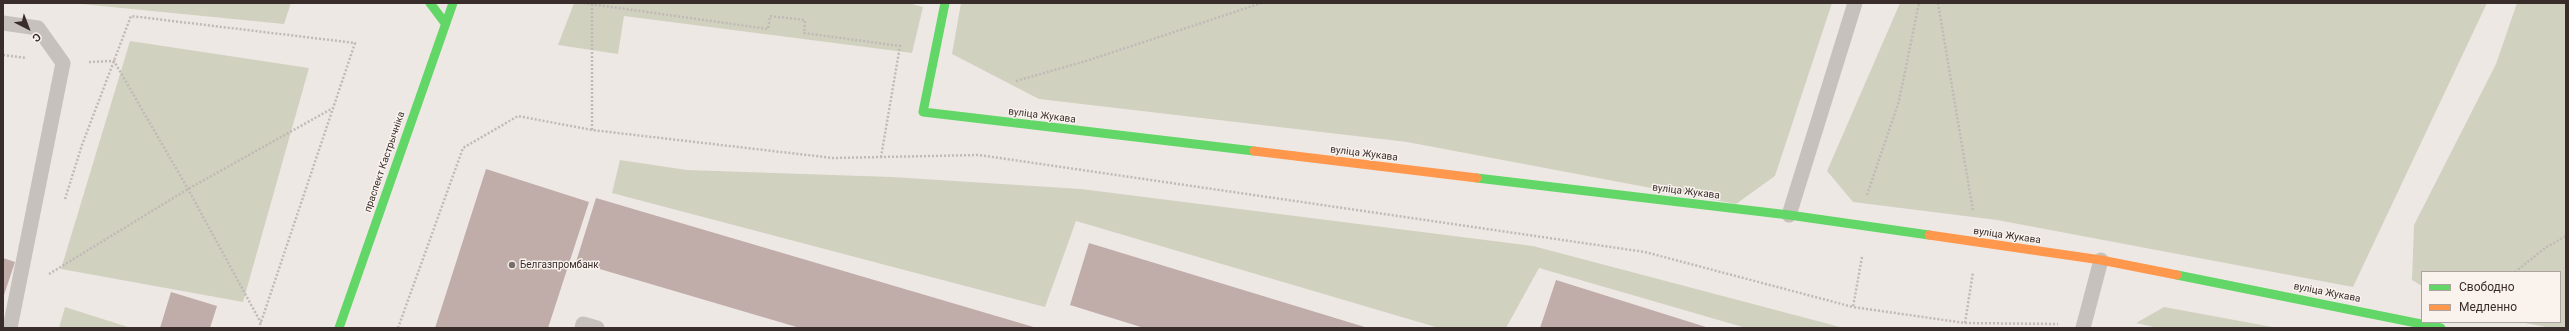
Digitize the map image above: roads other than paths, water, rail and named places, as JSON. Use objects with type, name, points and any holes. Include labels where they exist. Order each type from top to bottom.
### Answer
[{"type":"street","points":[[430,3],[445,23]]},
{"type":"street","name":"праспект Кастрычніка","points":[[339,328],[452,3]]},
{"type":"street","name":"вуліца Жукава","points":[[945,3],[923,112],[1789,215],[2101,260],[2392,324],[2441,328]]},
{"type":"lane","points":[[1789,215],[1855,3]]},
{"type":"lane","points":[[3,23],[38,28],[63,63],[10,328]]},
{"type":"lane","points":[[2084,326],[2101,260]]},
{"type":"lane","points":[[582,328],[583,324],[597,328]]},
{"type":"place","name":"Белгазпромбанк","points":[[512,265]]}]
